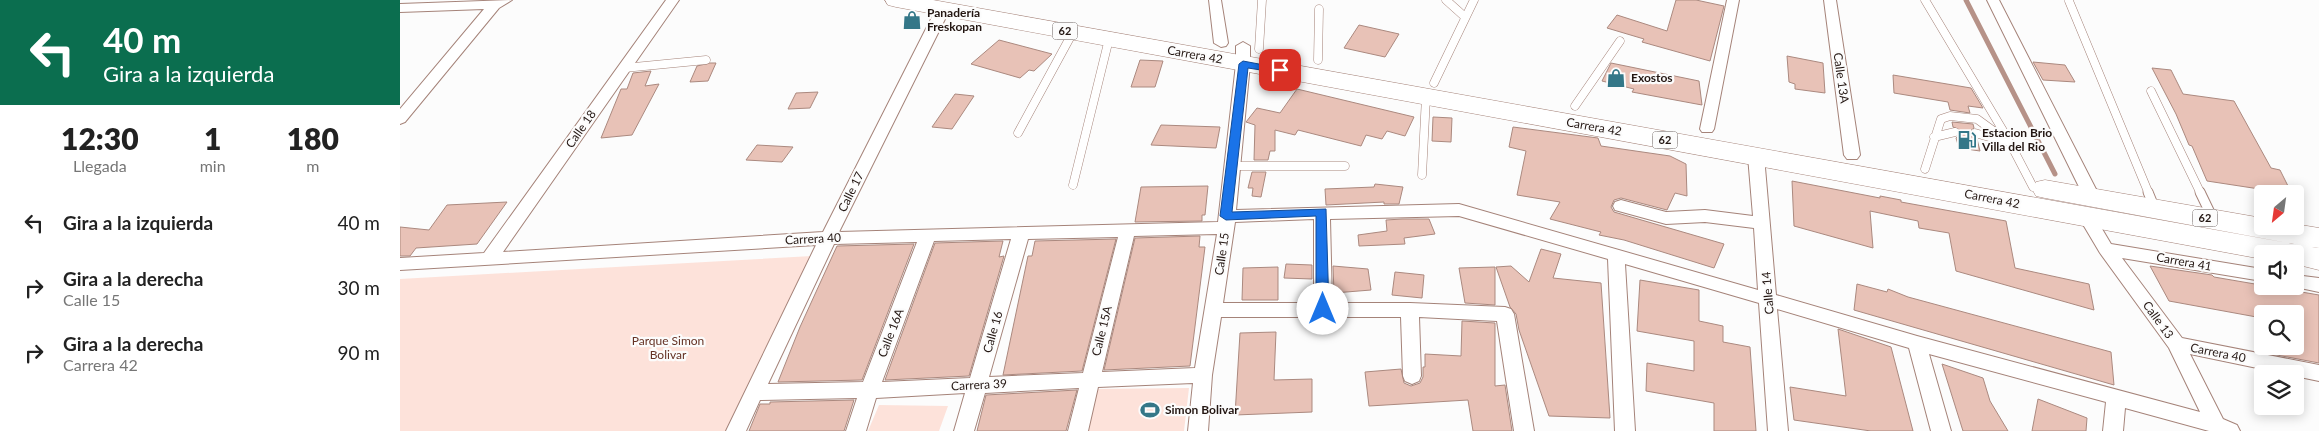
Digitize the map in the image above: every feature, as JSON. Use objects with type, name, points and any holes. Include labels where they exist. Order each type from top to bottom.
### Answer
[{"type":"highway","name":"Carrera 42","points":[[896,0],[1110,39],[1318,60],[1430,90],[1575,106],[2033,187],[2089,207],[2155,209],[2319,238]]},
{"type":"highway","name":"Carrera 42","points":[[992,0],[1756,156],[2089,207],[2254,245]]},
{"type":"highway","name":"Carrera 42","points":[[2304,256],[2319,259]]},
{"type":"street","name":"Calle 18","points":[[489,258],[672,0]]},
{"type":"street","points":[[1215,0],[1242,51]]},
{"type":"street","points":[[1707,129],[1733,0]]},
{"type":"street","name":"Calle 13A","points":[[1830,0],[1852,155]]},
{"type":"street","name":"Calle 13","points":[[1993,0],[2089,207],[2106,249],[2176,344],[2221,429]]},
{"type":"street","points":[[400,8],[500,2]]},
{"type":"street","points":[[400,119],[500,2]]},
{"type":"street","name":"Calle 17","points":[[736,431],[828,238],[943,9]]},
{"type":"street","name":"Calle 15","points":[[1198,431],[1203,375],[1226,222],[1242,51]]},
{"type":"street","name":"Calle 14","points":[[1756,156],[1778,431]]},
{"type":"street","points":[[1622,206],[1666,218],[1705,216],[1762,223]]},
{"type":"street","name":"Carrera 40","points":[[400,264],[828,238],[1127,232],[1322,212],[1459,210],[1768,298],[1917,343],[2116,397],[2221,429]]},
{"type":"street","points":[[1322,212],[1323,309]]},
{"type":"street","name":"Calle 15A","points":[[1078,431],[1127,232]]},
{"type":"street","name":"Calle 16","points":[[964,431],[1021,234]]},
{"type":"street","name":"Calle 16A","points":[[856,431],[869,390],[928,235]]},
{"type":"street","name":"Carrera 41","points":[[2106,249],[2254,275]]},
{"type":"street","points":[[1616,255],[1625,431]]},
{"type":"street","points":[[2304,282],[2319,285]]},
{"type":"street","points":[[1214,310],[1410,310],[1505,314],[1524,431]]},
{"type":"street","points":[[1410,310],[1412,376]]},
{"type":"street","points":[[1917,343],[1941,431]]},
{"type":"street","name":"Carrera 40","points":[[2176,344],[2319,373]]},
{"type":"street","name":"Carrera 39","points":[[754,392],[869,390],[1203,375]]},
{"type":"street","points":[[2114,431],[2116,397]]},
{"type":"lane","points":[[1242,51],[1262,0]]},
{"type":"lane","points":[[1446,0],[1465,17]]},
{"type":"lane","points":[[1422,175],[1430,90],[1474,0]]},
{"type":"lane","points":[[1925,0],[2010,143],[2033,187]]},
{"type":"lane","points":[[2069,1],[2155,209]]},
{"type":"lane","points":[[1318,60],[1319,9]]},
{"type":"lane","points":[[1018,133],[1073,32]]},
{"type":"lane","points":[[1072,186],[1110,39]]},
{"type":"lane","points":[[1575,106],[1620,41]]},
{"type":"lane","points":[[624,68],[706,60]]},
{"type":"lane","points":[[2152,92],[2213,219]]},
{"type":"lane","points":[[1925,169],[1940,119],[1950,116],[1978,119],[2010,143]]},
{"type":"lane","points":[[1934,137],[1955,132]]},
{"type":"lane","points":[[1975,133],[2010,143]]},
{"type":"lane","points":[[1232,166],[1344,166]]},
{"type":"green space","name":"Parque Simon Bolivar","points":[[812,256],[726,431],[400,431],[400,279]]},
{"type":"green space","points":[[1189,388],[1184,431],[1086,431],[1095,389]]},
{"type":"green space","points":[[879,405],[948,406],[939,431],[868,431]]},
{"type":"building","points":[[1676,0],[1696,0],[1724,6],[1710,61],[1642,42],[1644,39],[1607,28],[1617,15],[1667,31]]},
{"type":"building","points":[[1359,25],[1399,34],[1385,57],[1344,48]]},
{"type":"building","points":[[999,40],[1052,54],[1034,71],[1029,70],[1020,78],[971,64]]},
{"type":"building","points":[[1787,56],[1823,63],[1825,93],[1795,89],[1795,84],[1789,82]]},
{"type":"building","points":[[1140,60],[1163,61],[1155,87],[1131,87]]},
{"type":"building","points":[[2033,62],[2065,65],[2075,82],[2043,80]]},
{"type":"building","points":[[716,63],[708,81],[690,82],[697,66]]},
{"type":"building","points":[[1611,63],[1699,81],[1702,105],[1632,92],[1634,89],[1602,81]]},
{"type":"building","points":[[2152,68],[2171,70],[2183,94],[2234,101],[2271,168],[2280,170],[2288,185],[2254,185],[2254,188],[2207,181]]},
{"type":"building","points":[[651,71],[645,86],[659,84],[632,135],[601,138],[621,89],[627,89],[633,73]]},
{"type":"building","points":[[1893,75],[1971,88],[1983,108],[1968,106],[1970,113],[1950,110],[1948,102],[1894,93]]},
{"type":"building","points":[[1297,89],[1414,117],[1405,136],[1387,131],[1382,139],[1366,135],[1361,146],[1298,130],[1295,135],[1275,130],[1275,151],[1270,151],[1268,160],[1254,160],[1255,125],[1246,122],[1257,108],[1280,113]]},
{"type":"building","points":[[818,92],[810,108],[788,109],[796,93]]},
{"type":"building","points":[[955,94],[974,96],[952,129],[932,127]]},
{"type":"building","points":[[1433,117],[1452,118],[1451,142],[1432,141]]},
{"type":"building","name":"Estacion Brio Villa del Rio","points":[[1952,122],[1973,124],[1974,128],[1970,131],[1970,135],[1977,139],[1980,151],[1959,148],[1956,138],[1960,134],[1960,130],[1953,127]]},
{"type":"building","points":[[1161,125],[1220,127],[1216,148],[1151,145]]},
{"type":"building","points":[[1513,127],[1598,138],[1601,146],[1670,156],[1686,164],[1687,196],[1675,193],[1667,210],[1621,198],[1614,200],[1611,207],[1614,212],[1724,244],[1714,268],[1624,240],[1599,235],[1601,232],[1550,219],[1560,202],[1517,195],[1526,151],[1509,147]]},
{"type":"building","points":[[757,145],[793,147],[782,162],[746,160]]},
{"type":"building","points":[[1252,172],[1266,172],[1261,197],[1252,196],[1253,188],[1248,188]]},
{"type":"building","points":[[1792,181],[2006,221],[2015,268],[2089,284],[2094,310],[1956,271],[1949,233],[1919,228],[1918,221],[1870,211],[1873,248],[1794,226]]},
{"type":"building","points":[[1375,184],[1403,187],[1399,204],[1384,204],[1384,202],[1326,205],[1325,189],[1374,187]]},
{"type":"building","points":[[1208,186],[1205,215],[1202,215],[1202,221],[1135,222],[1141,187]]},
{"type":"building","points":[[507,202],[477,244],[416,248],[410,256],[400,256],[400,227],[429,230],[447,205]]},
{"type":"building","points":[[1429,219],[1435,234],[1404,238],[1405,244],[1359,246],[1358,235],[1387,231],[1386,220]]},
{"type":"building","points":[[1200,236],[1199,247],[1205,247],[1190,366],[1104,370],[1135,238]]},
{"type":"building","points":[[1116,239],[1082,371],[1003,375],[1028,256],[1032,256],[1035,241]]},
{"type":"building","points":[[1003,241],[999,257],[1004,256],[969,376],[885,380],[935,243]]},
{"type":"building","points":[[914,244],[862,380],[778,382],[800,327],[837,246]]},
{"type":"building","points":[[1541,249],[1561,254],[1553,278],[1601,283],[1610,418],[1549,416],[1519,330],[1516,314],[1510,307],[1496,267],[1511,266],[1529,282]]},
{"type":"building","points":[[1286,264],[1312,265],[1312,279],[1284,278]]},
{"type":"building","points":[[1333,266],[1368,269],[1371,290],[1334,293]]},
{"type":"building","points":[[2150,266],[2212,275],[2214,277],[2254,284],[2254,295],[2304,295],[2304,292],[2319,295],[2319,363],[2277,355],[2304,355],[2304,305],[2254,305],[2254,317],[2169,301]]},
{"type":"building","points":[[1278,267],[1278,300],[1242,300],[1243,268]]},
{"type":"building","points":[[1495,267],[1495,305],[1465,303],[1459,268]]},
{"type":"building","points":[[1395,272],[1424,275],[1422,298],[1392,295]]},
{"type":"building","points":[[1640,280],[1699,290],[1699,321],[1723,326],[1723,342],[1750,347],[1756,431],[1714,431],[1714,403],[1646,391],[1647,363],[1694,371],[1694,341],[1637,331]]},
{"type":"building","points":[[1857,284],[1887,292],[1888,289],[1908,297],[2111,352],[2114,385],[1854,310]]},
{"type":"building","points":[[1462,321],[1495,323],[1495,386],[1505,385],[1512,431],[1473,431],[1468,400],[1369,406],[1365,372],[1401,369],[1404,383],[1411,386],[1420,383],[1423,377],[1423,367],[1425,367],[1425,354],[1461,356]]},
{"type":"building","points":[[1838,329],[1891,347],[1913,431],[1871,431],[1794,420],[1790,387],[1846,396]]},
{"type":"building","points":[[1276,332],[1274,380],[1312,379],[1312,412],[1235,415],[1240,333]]},
{"type":"building","points":[[1942,364],[1983,378],[1990,401],[2008,431],[1963,431]]},
{"type":"building","points":[[1077,390],[1066,431],[977,431],[986,395]]},
{"type":"building","points":[[2038,399],[2087,418],[2086,431],[2032,431]]},
{"type":"building","points":[[854,400],[844,431],[749,431],[760,404],[770,404],[770,402]]},
{"type":"waterway","points":[[1966,0],[2055,174]]},
{"type":"place","name":"Panadería Freskopan","points":[[912,20]]},
{"type":"place","name":"Exostos","points":[[1616,78]]},
{"type":"place","name":"Estacion Brio Villa del Rio","points":[[1967,140]]},
{"type":"place","name":"Simon Bolivar","points":[[1150,410]]},
{"type":"route","points":[[1280,70],[1243,64],[1226,216],[1322,212],[1323,309]]}]
